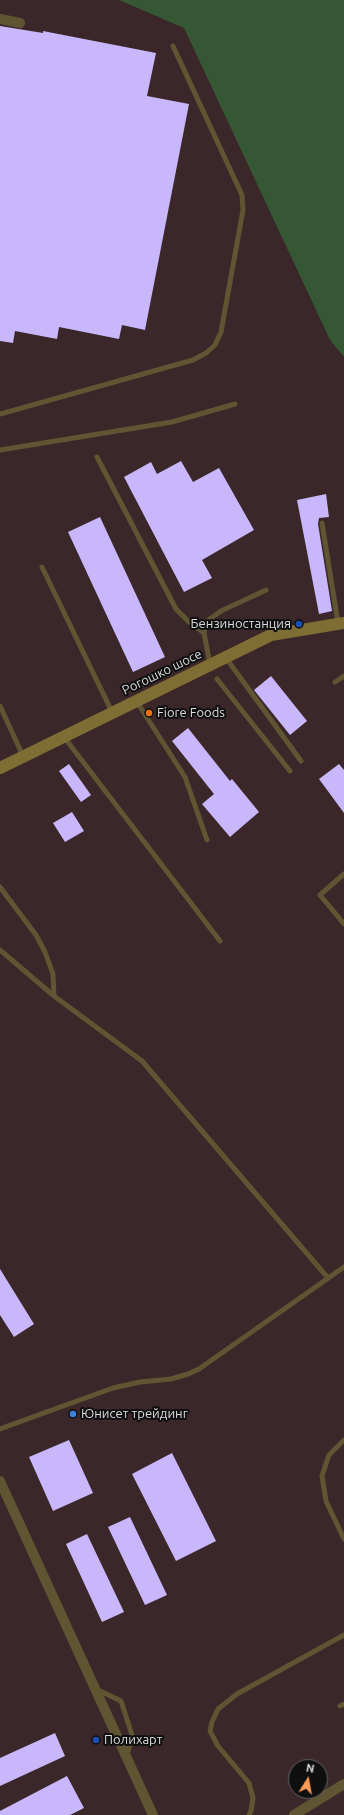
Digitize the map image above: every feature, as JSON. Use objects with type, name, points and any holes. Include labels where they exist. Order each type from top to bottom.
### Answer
[{"type":"main road","name":"Рогошко шосе","points":[[0,768],[271,635],[341,623]]},
{"type":"street","points":[[0,19],[20,23]]},
{"type":"street","points":[[1,1484],[153,1815]]},
{"type":"street","points":[[294,1815],[344,1784]]},
{"type":"lane","points":[[0,414],[194,360],[206,353],[215,345],[221,332],[243,210],[242,195],[173,46]]},
{"type":"lane","points":[[0,450],[172,422],[235,404]]},
{"type":"lane","points":[[97,457],[176,609],[189,622],[204,633]]},
{"type":"lane","points":[[322,523],[341,623]]},
{"type":"lane","points":[[42,566],[112,712]]},
{"type":"lane","points":[[210,665],[204,633],[207,622],[221,611],[266,590]]},
{"type":"lane","points":[[225,658],[301,761]]},
{"type":"lane","points":[[335,682],[344,676]]},
{"type":"lane","points":[[217,679],[290,771]]},
{"type":"lane","points":[[136,701],[185,777],[207,840]]},
{"type":"lane","points":[[0,706],[23,756]]},
{"type":"lane","points":[[63,736],[220,942]]},
{"type":"lane","points":[[344,874],[320,895],[344,924]]},
{"type":"lane","points":[[0,887],[36,935],[45,952],[53,974],[54,996]]},
{"type":"lane","points":[[0,950],[54,996],[142,1061],[328,1278]]},
{"type":"lane","points":[[0,1429],[113,1388],[140,1382],[171,1379],[199,1369],[344,1267]]},
{"type":"lane","points":[[344,1440],[329,1455],[322,1476],[326,1501],[344,1539]]},
{"type":"lane","points":[[249,1815],[252,1811],[253,1798],[249,1783],[227,1759],[210,1731],[218,1710],[236,1694],[344,1635]]},
{"type":"lane","points":[[95,1689],[121,1701],[132,1735],[127,1758]]},
{"type":"shaded area","points":[[0,0],[121,0],[184,26],[330,340],[344,357],[344,1815],[0,1815]]},
{"type":"green space","points":[[119,0],[344,0],[344,357],[330,340],[184,28]]},
{"type":"building","points":[[0,26],[43,33],[43,31],[156,53],[147,96],[189,104],[145,330],[122,325],[119,339],[59,327],[57,339],[15,331],[13,343],[0,341]]},
{"type":"building","points":[[181,461],[193,482],[219,468],[254,530],[202,560],[212,578],[184,592],[124,477],[151,462],[157,474]]},
{"type":"building","points":[[326,494],[329,517],[319,518],[318,524],[332,611],[319,614],[297,500]]},
{"type":"building","points":[[100,517],[165,657],[133,672],[68,532]]},
{"type":"building","points":[[271,676],[307,721],[290,735],[254,690]]},
{"type":"building","points":[[188,728],[230,781],[232,779],[259,812],[230,837],[202,804],[214,794],[172,741]]},
{"type":"building","points":[[69,764],[91,795],[81,802],[59,771]]},
{"type":"building","points":[[339,764],[344,770],[344,813],[319,779]]},
{"type":"building","points":[[72,812],[84,831],[65,842],[53,823]]},
{"type":"building","points":[[0,1269],[34,1324],[14,1337],[0,1315]]},
{"type":"building","points":[[69,1440],[93,1493],[53,1511],[29,1457]]},
{"type":"building","points":[[172,1453],[216,1541],[176,1561],[132,1474]]},
{"type":"building","points":[[130,1517],[167,1595],[145,1605],[108,1527]]},
{"type":"building","points":[[87,1534],[124,1612],[102,1622],[66,1544]]},
{"type":"building","points":[[55,1733],[65,1756],[0,1786],[0,1758]]},
{"type":"building","points":[[67,1776],[84,1808],[70,1815],[0,1815],[0,1811]]},
{"type":"place","name":"Бензиностанция","points":[[299,624]]},
{"type":"place","name":"Fiore Foods","points":[[149,713]]},
{"type":"place","name":"Юнисет трейдинг","points":[[73,1414]]},
{"type":"place","name":"Полихарт","points":[[96,1740]]}]
